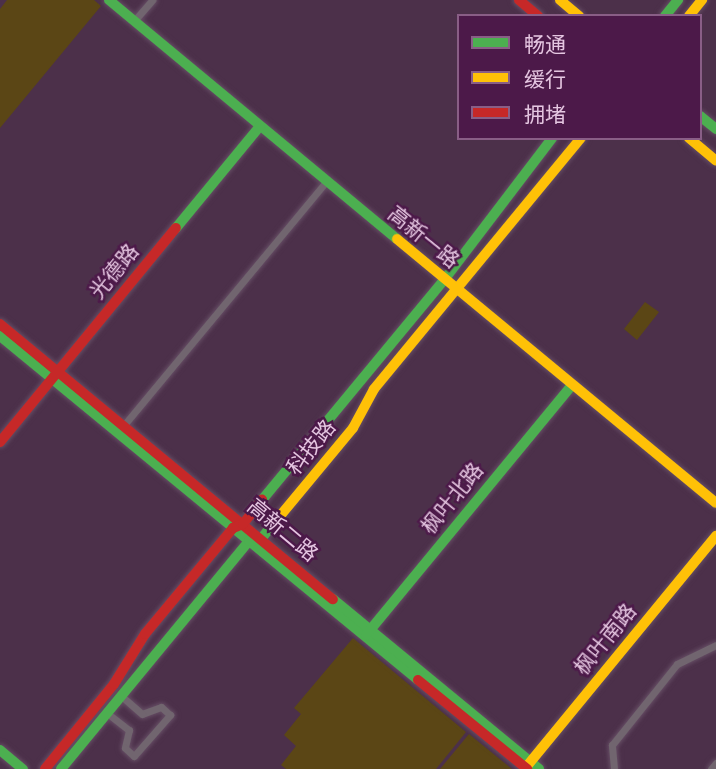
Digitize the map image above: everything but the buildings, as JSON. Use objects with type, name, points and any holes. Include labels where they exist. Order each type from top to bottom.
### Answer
[{"type":"street","name":"高新一路","points":[[109,0],[326,183],[716,503]]},
{"type":"street","points":[[134,21],[152,0]]},
{"type":"street","points":[[519,0],[536,14]]},
{"type":"street","points":[[560,0],[577,14]]},
{"type":"street","points":[[667,14],[678,0]]},
{"type":"street","points":[[691,14],[702,0]]},
{"type":"street","points":[[702,118],[716,129]]},
{"type":"street","name":"光德路","points":[[0,442],[260,126]]},
{"type":"street","name":"科技路","points":[[45,769],[114,684],[145,634],[444,280],[550,140]]},
{"type":"street","name":"科技路","points":[[261,539],[353,428],[374,389],[579,140]]},
{"type":"street","points":[[691,140],[716,161]]},
{"type":"street","points":[[124,425],[326,183]]},
{"type":"street","name":"高新二路","points":[[0,324],[238,526],[261,539],[367,633]]},
{"type":"street","name":"高新二路","points":[[0,335],[124,425],[238,526],[249,541],[367,633],[530,767]]},
{"type":"street","name":"枫叶北路","points":[[367,633],[571,386]]},
{"type":"street","name":"枫叶南路","points":[[530,767],[716,536]]},
{"type":"street","points":[[61,769],[249,541],[261,539]]},
{"type":"street","points":[[614,769],[612,746],[677,664],[716,645]]},
{"type":"street","points":[[107,713],[129,730],[125,748],[134,757],[170,715],[161,707],[142,715],[121,696]]},
{"type":"street","points":[[0,750],[23,769]]},
{"type":"street","points":[[711,769],[716,763]]},
{"type":"shaded area","points":[[7,0],[94,0],[101,6],[0,128],[0,9]]},
{"type":"shaded area","points":[[645,302],[659,312],[637,340],[624,329]]},
{"type":"shaded area","points":[[353,638],[466,732],[436,769],[286,769],[281,765],[296,746],[284,735],[301,714],[294,708]]},
{"type":"shaded area","points":[[469,734],[512,769],[440,769]]},
{"type":"traffic: fast","points":[[109,0],[397,239]]},
{"type":"traffic: fast","points":[[667,14],[678,0]]},
{"type":"traffic: fast","points":[[702,118],[716,129]]},
{"type":"traffic: fast","points":[[176,228],[260,126]]},
{"type":"traffic: fast","points":[[262,500],[444,280],[550,140]]},
{"type":"traffic: fast","points":[[0,336],[418,680]]},
{"type":"traffic: fast","points":[[366,635],[571,386]]},
{"type":"traffic: fast","points":[[61,769],[249,541],[261,539],[275,522]]},
{"type":"traffic: fast","points":[[333,599],[539,769]]},
{"type":"traffic: fast","points":[[0,750],[23,769]]},
{"type":"traffic: slow","points":[[560,0],[577,14]]},
{"type":"traffic: slow","points":[[691,14],[702,0]]},
{"type":"traffic: slow","points":[[275,522],[353,428],[374,389],[579,140]]},
{"type":"traffic: slow","points":[[691,140],[716,161]]},
{"type":"traffic: slow","points":[[397,239],[716,503]]},
{"type":"traffic: slow","points":[[527,766],[716,536]]},
{"type":"traffic: jam","points":[[519,0],[536,14]]},
{"type":"traffic: jam","points":[[0,442],[176,228]]},
{"type":"traffic: jam","points":[[0,324],[333,599]]},
{"type":"traffic: jam","points":[[45,769],[114,684],[145,634],[233,528],[243,524],[262,500]]},
{"type":"traffic: jam","points":[[418,680],[527,769]]}]
